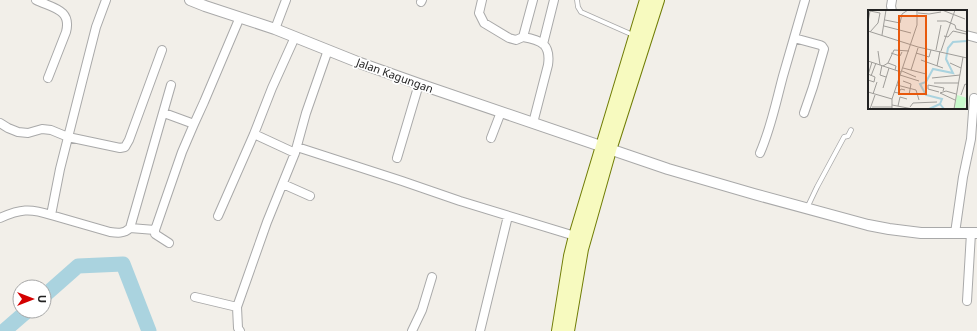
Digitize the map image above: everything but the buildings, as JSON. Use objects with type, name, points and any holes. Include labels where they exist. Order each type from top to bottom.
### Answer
[{"type":"main road","points":[[568,331],[582,249],[634,36],[646,0]]},
{"type":"main road","points":[[558,331],[570,256],[575,236],[658,0]]},
{"type":"street","points":[[38,0],[58,9],[64,14],[67,19],[68,26],[48,78]]},
{"type":"street","points":[[50,215],[68,136],[96,27],[106,0]]},
{"type":"street","name":"Jalan Kagungan","points":[[190,0],[275,29],[419,84],[668,169],[868,225],[921,233],[974,233]]},
{"type":"street","points":[[275,29],[286,0]]},
{"type":"street","points":[[482,0],[479,13],[484,23],[509,38],[516,40],[523,37],[540,41],[547,50],[549,56],[548,66],[533,123]]},
{"type":"street","points":[[523,37],[532,0]]},
{"type":"street","points":[[542,44],[554,0]]},
{"type":"street","points":[[760,153],[773,117],[805,0]]},
{"type":"street","points":[[892,0],[890,6],[892,10]]},
{"type":"street","points":[[169,243],[155,234],[155,230],[182,152],[240,17]]},
{"type":"street","points":[[967,35],[977,38]]},
{"type":"street","points":[[218,216],[295,37]]},
{"type":"street","points":[[794,38],[820,45],[824,49],[804,113]]},
{"type":"street","points":[[0,123],[18,132],[28,133],[42,129],[51,130],[68,136],[120,148],[125,147],[129,140],[162,50]]},
{"type":"street","points":[[240,331],[238,328],[237,307],[266,222],[296,150],[306,113],[328,50]]},
{"type":"street","points":[[397,158],[419,84]]},
{"type":"street","points":[[0,218],[9,213],[29,210],[38,211],[110,232],[126,232],[130,228],[172,85]]},
{"type":"street","points":[[955,233],[963,177],[971,139],[972,98]]},
{"type":"street","points":[[491,138],[501,112]]},
{"type":"street","points":[[164,113],[194,124]]},
{"type":"street","points":[[254,134],[296,150],[402,181],[460,201],[575,236]]},
{"type":"street","points":[[283,184],[310,196]]},
{"type":"street","points":[[480,331],[508,216]]},
{"type":"street","points":[[130,228],[155,230]]},
{"type":"street","points":[[967,301],[974,233]]},
{"type":"street","points":[[412,331],[422,310],[432,277]]},
{"type":"street","points":[[195,297],[237,307]]},
{"type":"lane","points":[[577,0],[578,7],[581,12],[634,36]]},
{"type":"lane","points":[[807,208],[844,138],[848,136],[851,130]]},
{"type":"waterway","points":[[52,289],[78,266],[123,264],[149,331]]},
{"type":"waterway","points":[[4,331],[18,319]]}]
